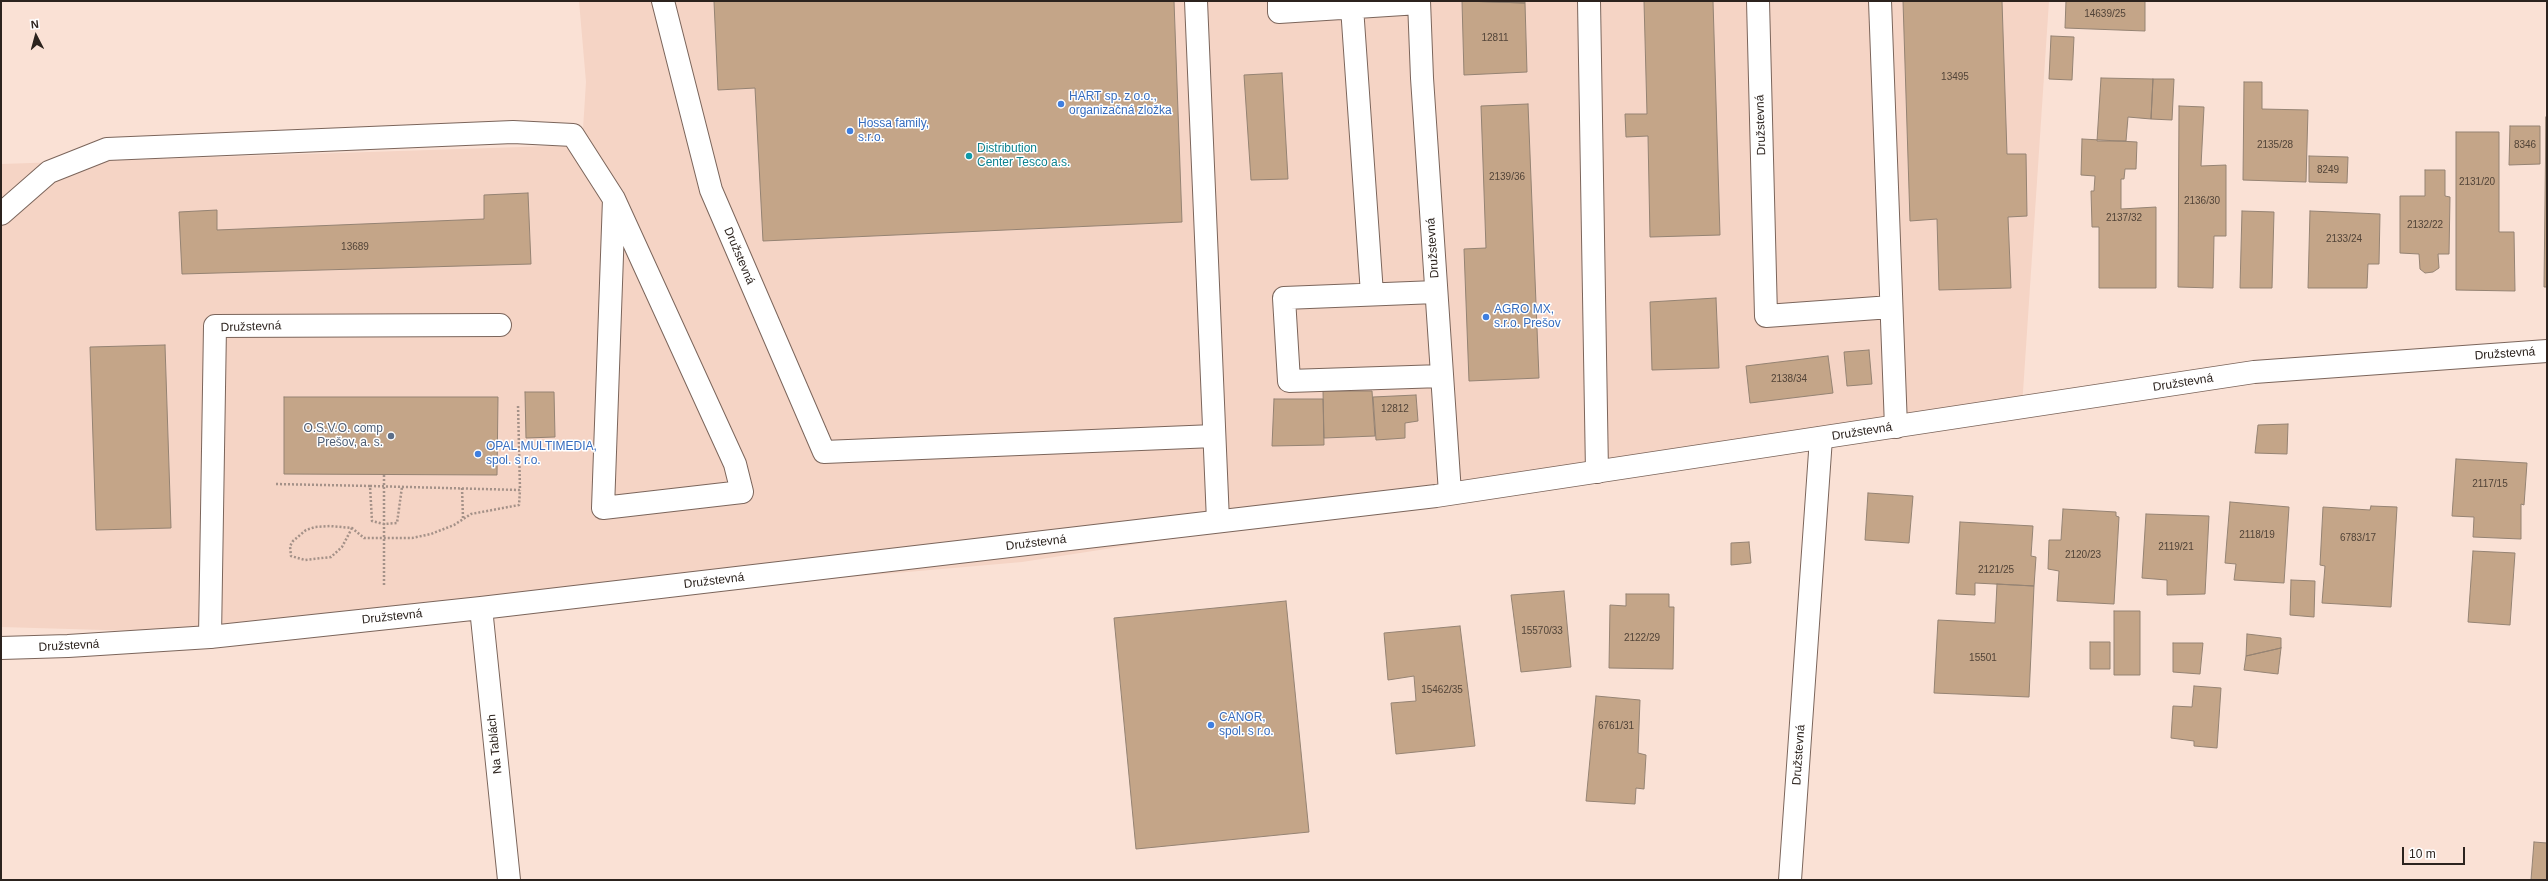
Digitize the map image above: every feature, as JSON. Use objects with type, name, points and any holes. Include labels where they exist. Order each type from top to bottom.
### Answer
[{"type":"street","name":"Družstevná","points":[[663,1],[710,190],[824,452],[1214,436]]},
{"type":"street","points":[[1196,1],[1218,521]]},
{"type":"street","name":"Družstevná","points":[[1279,1],[1279,12],[1419,2],[1436,292],[1450,493]]},
{"type":"street","points":[[1589,1],[1597,472]]},
{"type":"street","name":"Družstevná","points":[[1758,1],[1766,316],[1891,307]]},
{"type":"street","points":[[1880,1],[1896,427]]},
{"type":"street","points":[[1352,7],[1372,294]]},
{"type":"street","points":[[1,214],[49,172],[106,149],[513,132],[573,134],[614,199],[735,464],[742,492],[603,508],[614,199]]},
{"type":"street","points":[[1436,292],[1284,298],[1289,381],[1442,376]]},
{"type":"street","name":"Družstevná","points":[[210,637],[215,326],[500,325]]},
{"type":"street","name":"Družstevná","points":[[1,648],[68,646],[210,637],[481,608],[1450,493],[2254,372],[2547,351]]},
{"type":"street","name":"Družstevná","points":[[1790,880],[1821,438]]},
{"type":"street","name":"Na Tablách","points":[[481,608],[509,880]]},
{"type":"path","points":[[352,528],[342,547],[331,557],[305,560],[291,556],[290,546],[306,530],[330,526],[352,528],[364,538],[384,539],[431,534],[471,514],[519,505],[518,405]]},
{"type":"path","points":[[384,474],[384,593]]},
{"type":"path","points":[[276,484],[520,490]]},
{"type":"path","points":[[370,486],[372,521],[384,524],[397,523],[402,487]]},
{"type":"path","points":[[462,488],[463,519]]},
{"type":"shaded area","points":[[579,1],[2049,1],[2022,407],[1022,562],[207,633],[1,627],[1,164],[582,145],[586,82]]},
{"type":"building","name":"Distribution Center Tesco a.s.","points":[[714,1],[1174,1],[1182,222],[763,241],[755,88],[718,90]]},
{"type":"building","points":[[1462,1],[1525,3],[1527,72],[1464,75]]},
{"type":"building","points":[[1464,1],[1525,1],[1525,3]]},
{"type":"building","points":[[1644,1],[1713,1],[1720,235],[1650,237],[1648,136],[1626,137],[1625,114],[1647,114]]},
{"type":"building","points":[[1903,1],[2002,1],[2007,154],[2026,154],[2027,216],[2008,217],[2011,288],[1939,290],[1937,219],[1910,221]]},
{"type":"building","points":[[2066,1],[2145,1],[2145,31],[2065,28]]},
{"type":"building","points":[[2051,36],[2074,37],[2072,80],[2049,79]]},
{"type":"building","points":[[1282,73],[1288,179],[1251,180],[1244,75]]},
{"type":"building","points":[[2101,78],[2153,79],[2151,119],[2128,117],[2126,141],[2097,141]]},
{"type":"building","points":[[2153,79],[2174,79],[2172,120],[2151,119]]},
{"type":"building","points":[[2244,82],[2262,82],[2262,109],[2308,110],[2306,182],[2243,180]]},
{"type":"building","points":[[1528,104],[1539,378],[1469,381],[1464,249],[1486,248],[1481,106]]},
{"type":"building","points":[[2179,106],[2204,107],[2201,166],[2226,165],[2226,236],[2214,236],[2213,288],[2178,287]]},
{"type":"building","points":[[2546,117],[2547,287],[2544,287]]},
{"type":"building","points":[[2510,126],[2540,126],[2540,164],[2509,165]]},
{"type":"building","points":[[2456,132],[2499,132],[2499,232],[2514,232],[2515,291],[2456,290]]},
{"type":"building","points":[[2082,139],[2137,142],[2136,169],[2125,169],[2124,179],[2121,179],[2121,209],[2156,207],[2156,288],[2099,288],[2099,227],[2092,227],[2091,191],[2094,191],[2095,176],[2081,175]]},
{"type":"building","points":[[2309,156],[2348,157],[2347,183],[2309,182]]},
{"type":"building","points":[[2425,170],[2445,170],[2445,196],[2450,197],[2449,254],[2438,254],[2439,268],[2433,272],[2425,273],[2420,269],[2419,254],[2400,253],[2400,196],[2425,196]]},
{"type":"building","points":[[528,193],[531,264],[182,274],[179,212],[217,210],[217,230],[484,219],[484,195]]},
{"type":"building","points":[[2242,211],[2274,212],[2272,288],[2240,288]]},
{"type":"building","points":[[2310,211],[2380,214],[2379,264],[2368,264],[2367,288],[2308,288]]},
{"type":"building","points":[[1716,298],[1719,368],[1652,370],[1650,302]]},
{"type":"building","points":[[165,345],[171,528],[96,530],[90,347]]},
{"type":"building","points":[[1869,350],[1872,384],[1847,386],[1844,352]]},
{"type":"building","points":[[1828,356],[1833,393],[1750,403],[1746,366]]},
{"type":"building","points":[[1323,391],[1372,391],[1375,436],[1324,438]]},
{"type":"building","points":[[525,392],[554,392],[555,437],[526,438]]},
{"type":"building","points":[[1416,395],[1418,421],[1405,423],[1405,438],[1376,440],[1373,397]]},
{"type":"building","name":"O.S.V.O. comp Prešov, a. s.","points":[[284,397],[498,397],[497,475],[284,474]]},
{"type":"building","points":[[1274,399],[1323,399],[1324,445],[1272,446]]},
{"type":"building","points":[[2288,424],[2287,454],[2255,453],[2258,425]]},
{"type":"building","points":[[2456,459],[2527,463],[2524,505],[2521,504],[2521,539],[2473,537],[2474,517],[2452,516]]},
{"type":"building","points":[[1868,493],[1913,496],[1909,543],[1865,540]]},
{"type":"building","points":[[2230,502],[2289,507],[2284,583],[2234,580],[2236,564],[2225,563]]},
{"type":"building","points":[[2371,506],[2397,507],[2391,607],[2322,603],[2325,566],[2320,565],[2323,507],[2370,510]]},
{"type":"building","points":[[2063,509],[2116,512],[2116,516],[2119,517],[2114,604],[2057,601],[2059,571],[2048,569],[2049,540],[2061,540]]},
{"type":"building","points":[[2146,514],[2209,516],[2205,594],[2167,595],[2167,580],[2142,578]]},
{"type":"building","points":[[1960,522],[2033,526],[2031,556],[2036,557],[2034,586],[1975,583],[1975,595],[1956,594]]},
{"type":"building","points":[[1749,542],[1751,563],[1731,565],[1731,543]]},
{"type":"building","points":[[2473,551],[2515,553],[2510,625],[2468,622]]},
{"type":"building","points":[[2291,580],[2315,581],[2314,617],[2290,615]]},
{"type":"building","points":[[1997,584],[2034,586],[2029,697],[1934,693],[1938,620],[1995,623]]},
{"type":"building","points":[[1564,591],[1571,667],[1521,672],[1511,595]]},
{"type":"building","points":[[1626,594],[1669,594],[1669,607],[1674,607],[1673,669],[1609,668],[1610,605],[1626,606]]},
{"type":"building","name":"CANOR, spol. s r.o.","points":[[1286,601],[1309,832],[1136,849],[1114,618]]},
{"type":"building","points":[[2114,611],[2140,611],[2140,675],[2114,675]]},
{"type":"building","points":[[1460,626],[1475,746],[1396,754],[1391,703],[1416,701],[1414,676],[1388,680],[1384,633]]},
{"type":"building","points":[[2247,634],[2281,638],[2281,648],[2246,656]]},
{"type":"building","points":[[2090,642],[2110,642],[2110,669],[2090,669]]},
{"type":"building","points":[[2173,643],[2203,643],[2200,674],[2173,672]]},
{"type":"building","points":[[2281,648],[2278,674],[2244,670],[2246,656]]},
{"type":"building","points":[[2194,686],[2221,688],[2217,748],[2194,746],[2194,741],[2171,738],[2173,706],[2192,707]]},
{"type":"building","points":[[1596,696],[1640,700],[1638,753],[1646,755],[1644,789],[1636,788],[1635,804],[1586,801]]},
{"type":"building","points":[[2534,842],[2547,843],[2547,880],[2531,880]]},
{"type":"place","name":"HART sp. z o.o., organizačná zložka","points":[[1061,104]]},
{"type":"place","name":"Hossa family, s.r.o.","points":[[850,131]]},
{"type":"place","name":"Distribution Center Tesco a.s.","points":[[969,156]]},
{"type":"place","name":"AGRO MX, s.r.o. Prešov","points":[[1486,317]]},
{"type":"place","name":"O.S.V.O. comp Prešov, a. s.","points":[[391,436]]},
{"type":"place","name":"OPAL MULTIMEDIA, spol. s r.o.","points":[[478,454]]},
{"type":"place","name":"CANOR, spol. s r.o.","points":[[1211,725]]}]
